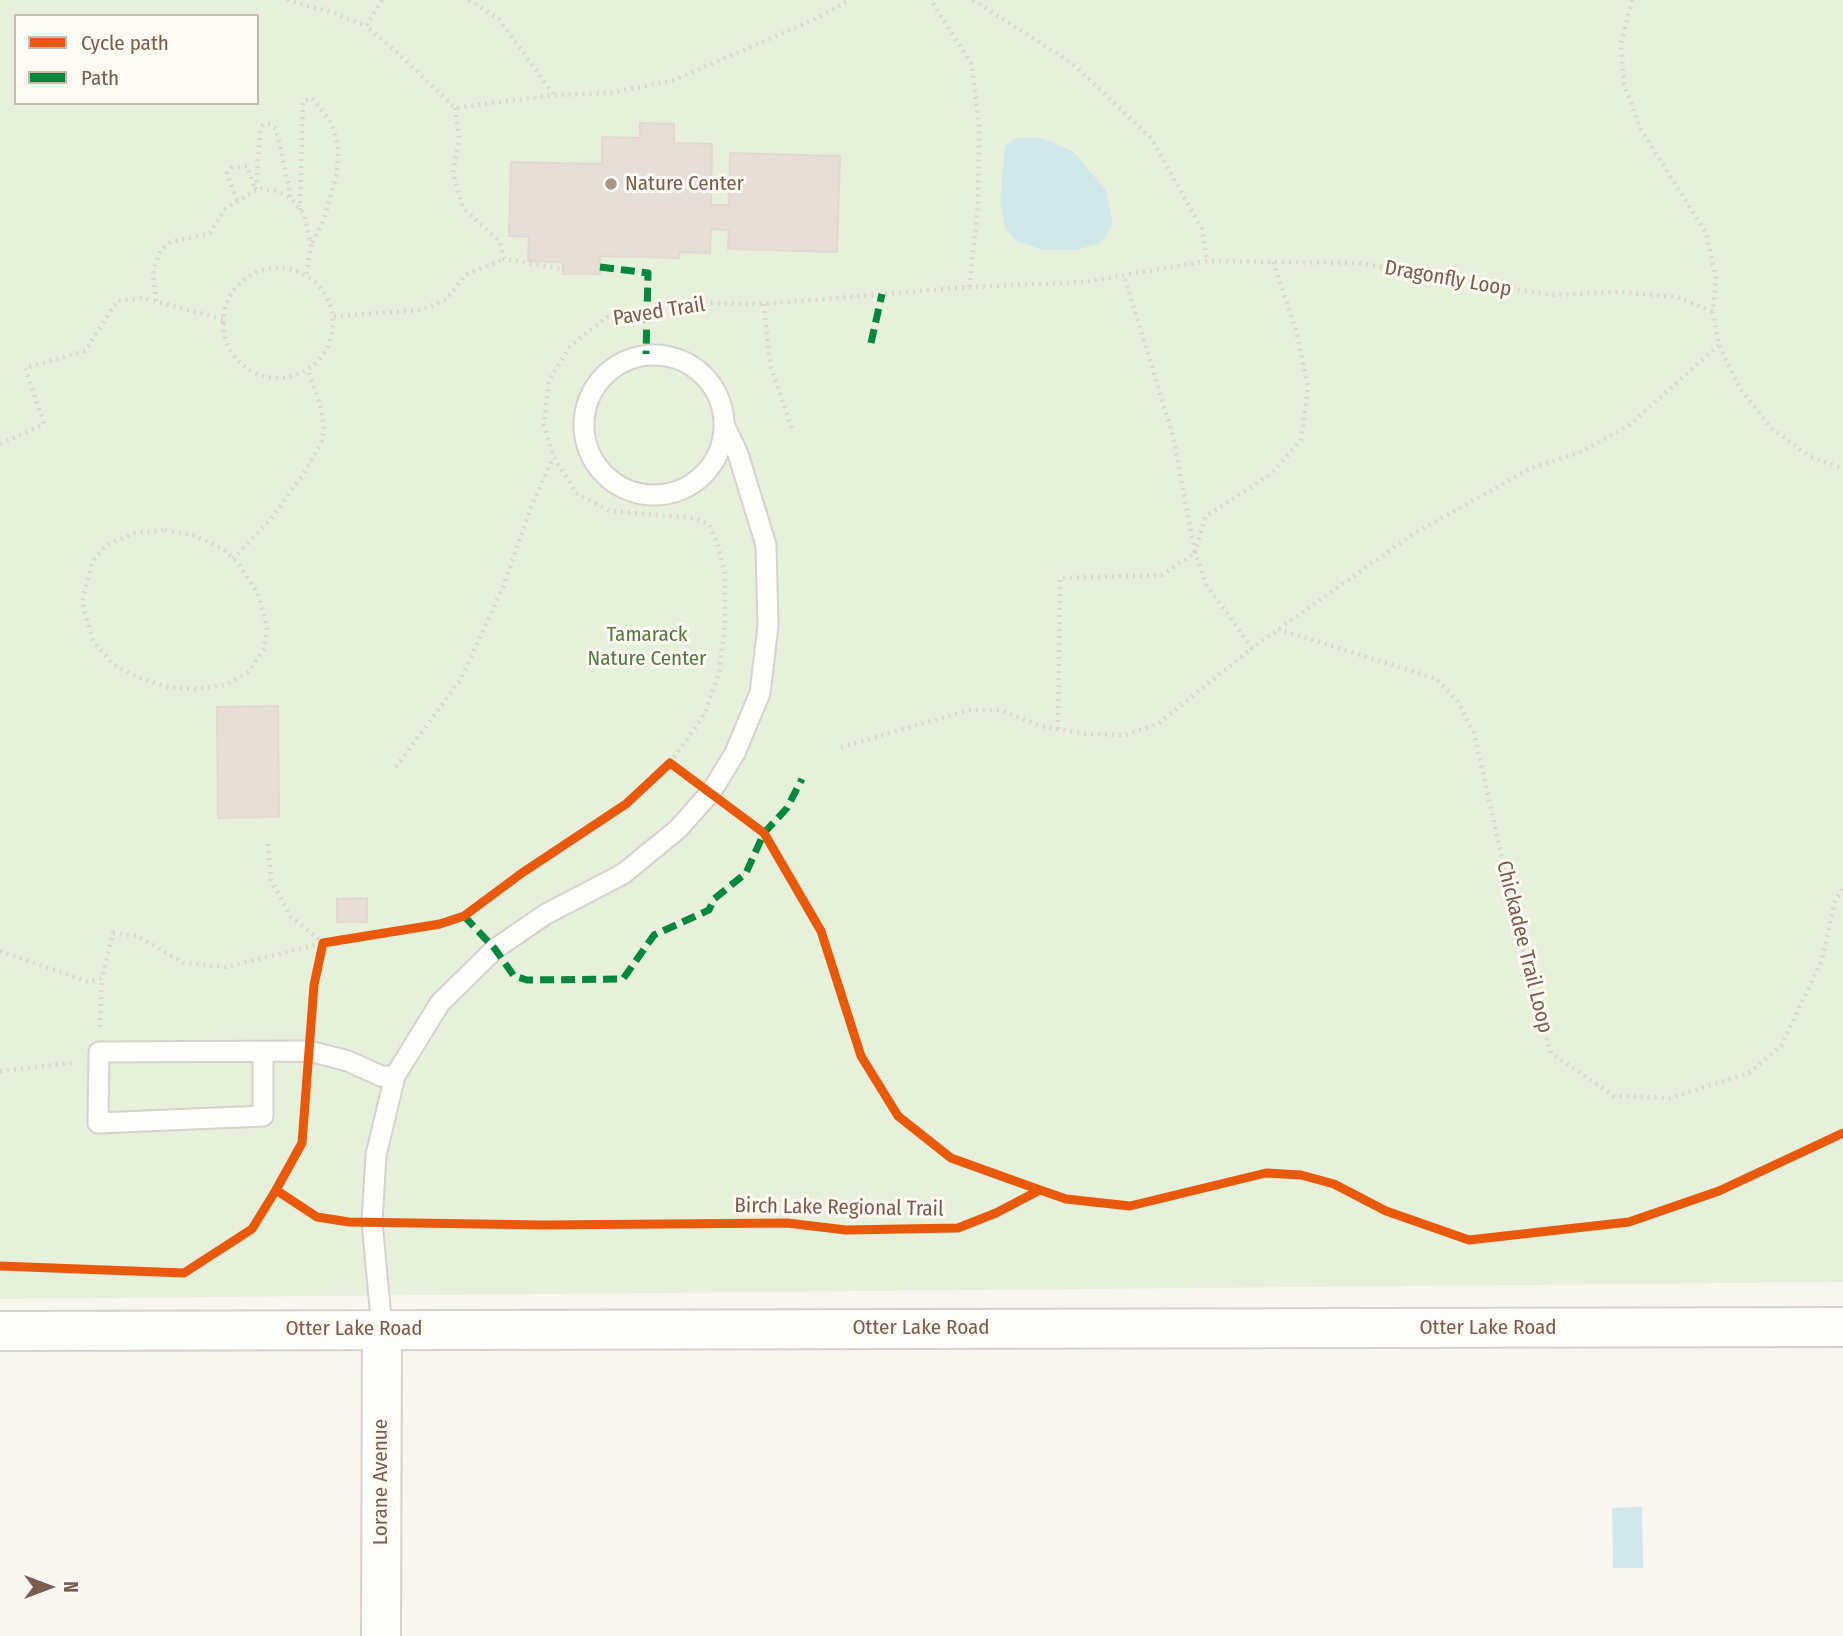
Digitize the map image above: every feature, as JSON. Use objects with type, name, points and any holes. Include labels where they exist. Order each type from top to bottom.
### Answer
[{"type":"street","name":"Otter Lake Road","points":[[0,1331],[1843,1327]]},
{"type":"street","name":"Lorane Avenue","points":[[380,1636],[382,1329]]},
{"type":"lane","points":[[382,1329],[372,1222],[376,1155],[395,1076],[440,1003],[495,949],[546,914],[623,874],[678,829],[711,792],[735,753],[760,693],[768,626],[766,545],[738,454],[725,426],[721,402],[710,381],[692,365],[670,355],[646,354],[624,360],[605,373],[591,392],[584,414],[584,438],[592,459],[607,478],[626,490],[649,496],[671,494],[693,484],[709,469],[721,449],[725,426]]},
{"type":"lane","points":[[263,1052],[263,1116],[98,1123],[99,1052],[309,1051],[348,1061],[381,1076],[395,1076]]},
{"type":"path","points":[[286,0],[310,3],[366,26],[455,108],[458,138],[453,173],[463,208],[500,242],[504,259]]},
{"type":"path","points":[[366,26],[382,0]]},
{"type":"path","points":[[469,0],[499,19],[554,95]]},
{"type":"path","points":[[455,108],[554,95],[610,93],[674,80],[813,20],[850,0]]},
{"type":"path","points":[[931,0],[972,65],[979,127],[978,207],[969,287]]},
{"type":"path","points":[[973,0],[1072,64],[1151,138],[1202,229],[1208,261]]},
{"type":"path","points":[[1632,0],[1620,44],[1625,84],[1640,128],[1706,233],[1716,278],[1713,312],[1720,345],[1739,387],[1771,428],[1810,456],[1843,469]]},
{"type":"path","points":[[306,276],[311,246],[324,219],[337,173],[338,145],[331,122],[312,98],[303,101],[300,210],[311,246]]},
{"type":"path","points":[[256,190],[260,131],[263,125],[269,124],[276,129],[291,198],[300,210]]},
{"type":"path","points":[[237,200],[227,173],[235,166],[247,166],[256,190]]},
{"type":"path","points":[[156,301],[153,271],[161,250],[171,242],[210,233],[225,209],[256,190],[276,191],[291,198]]},
{"type":"path","points":[[333,316],[421,310],[447,299],[465,275],[504,259],[563,269]]},
{"type":"path","points":[[1058,729],[1060,579],[1162,575],[1195,553],[1205,517],[1271,474],[1301,440],[1308,387],[1296,330],[1273,262]]},
{"type":"path","points":[[270,268],[288,269],[306,276],[328,299],[333,316],[332,335],[325,353],[308,370],[295,377],[276,379],[258,376],[242,366],[229,351],[223,319],[229,298],[239,284],[253,273],[270,268]]},
{"type":"path","points":[[1124,276],[1172,432],[1195,553],[1207,586],[1252,648]]},
{"type":"path","points":[[0,444],[44,424],[25,368],[85,351],[117,301],[143,298],[223,319]]},
{"type":"path","points":[[764,304],[770,363],[793,432]]},
{"type":"path","points":[[841,747],[969,710],[1000,710],[1058,729],[1087,734],[1126,735],[1159,723],[1277,629],[1413,534],[1531,468],[1579,453],[1628,426],[1720,345]]},
{"type":"path","points":[[233,559],[270,520],[305,472],[322,441],[324,426],[320,404],[308,370]]},
{"type":"path","points":[[396,767],[461,679],[503,587],[531,507],[554,457]]},
{"type":"path","points":[[164,530],[193,535],[223,549],[233,559],[258,594],[267,626],[264,649],[248,672],[228,684],[197,689],[168,687],[136,677],[113,664],[93,641],[82,602],[92,563],[105,546],[135,533],[164,530]]},
{"type":"path","points":[[661,771],[670,763],[711,792]]},
{"type":"path","points":[[268,844],[271,880],[277,892],[291,916],[323,943]]},
{"type":"path","points":[[0,951],[89,982],[102,978],[113,933],[137,936],[184,963],[226,967],[334,941]]},
{"type":"path","points":[[321,953],[323,943]]},
{"type":"green space","name":"Tamarack Nature Center","points":[[0,0],[1843,0],[1843,1282],[0,1299]]},
{"type":"water","points":[[1017,138],[1043,138],[1074,152],[1106,191],[1113,225],[1100,243],[1076,250],[1044,250],[1016,241],[1005,228],[1000,201],[1005,146]]},
{"type":"water","points":[[1642,1507],[1643,1568],[1613,1568],[1612,1508]]},
{"type":"building","name":"Nature Center","points":[[640,123],[674,124],[674,143],[712,144],[711,205],[729,205],[730,153],[840,156],[837,252],[728,249],[729,230],[711,229],[710,253],[679,252],[679,258],[600,256],[600,274],[563,274],[563,262],[528,261],[529,237],[509,236],[511,162],[602,164],[602,137],[640,138]]},
{"type":"building","points":[[278,706],[279,817],[218,818],[217,707]]},
{"type":"building","points":[[367,898],[367,922],[337,922],[337,899]]},
{"type":"marked path","points":[[600,267],[648,273],[646,354]]},
{"type":"marked path","points":[[871,343],[882,294]]},
{"type":"marked path","points":[[464,916],[495,949],[514,976],[527,980],[623,979],[654,935],[709,910],[714,899],[746,873],[764,833],[787,808],[802,779]]},
{"type":"cycle path","points":[[276,1190],[302,1143],[314,985],[323,943],[440,924],[464,916],[522,873],[626,804],[670,763],[764,833],[821,931],[861,1056],[898,1116],[951,1158],[1040,1190]]},
{"type":"cycle path","name":"Birch Lake Regional Trail","points":[[0,1266],[184,1273],[252,1229],[276,1190],[317,1217],[349,1222],[543,1225],[787,1223],[846,1230],[958,1228],[996,1213],[1040,1190],[1066,1199],[1130,1206],[1266,1173],[1301,1175],[1334,1184],[1386,1211],[1469,1240],[1629,1222],[1719,1191],[1843,1133]]},
{"type":"place","name":"Nature Center","points":[[611,184]]}]
